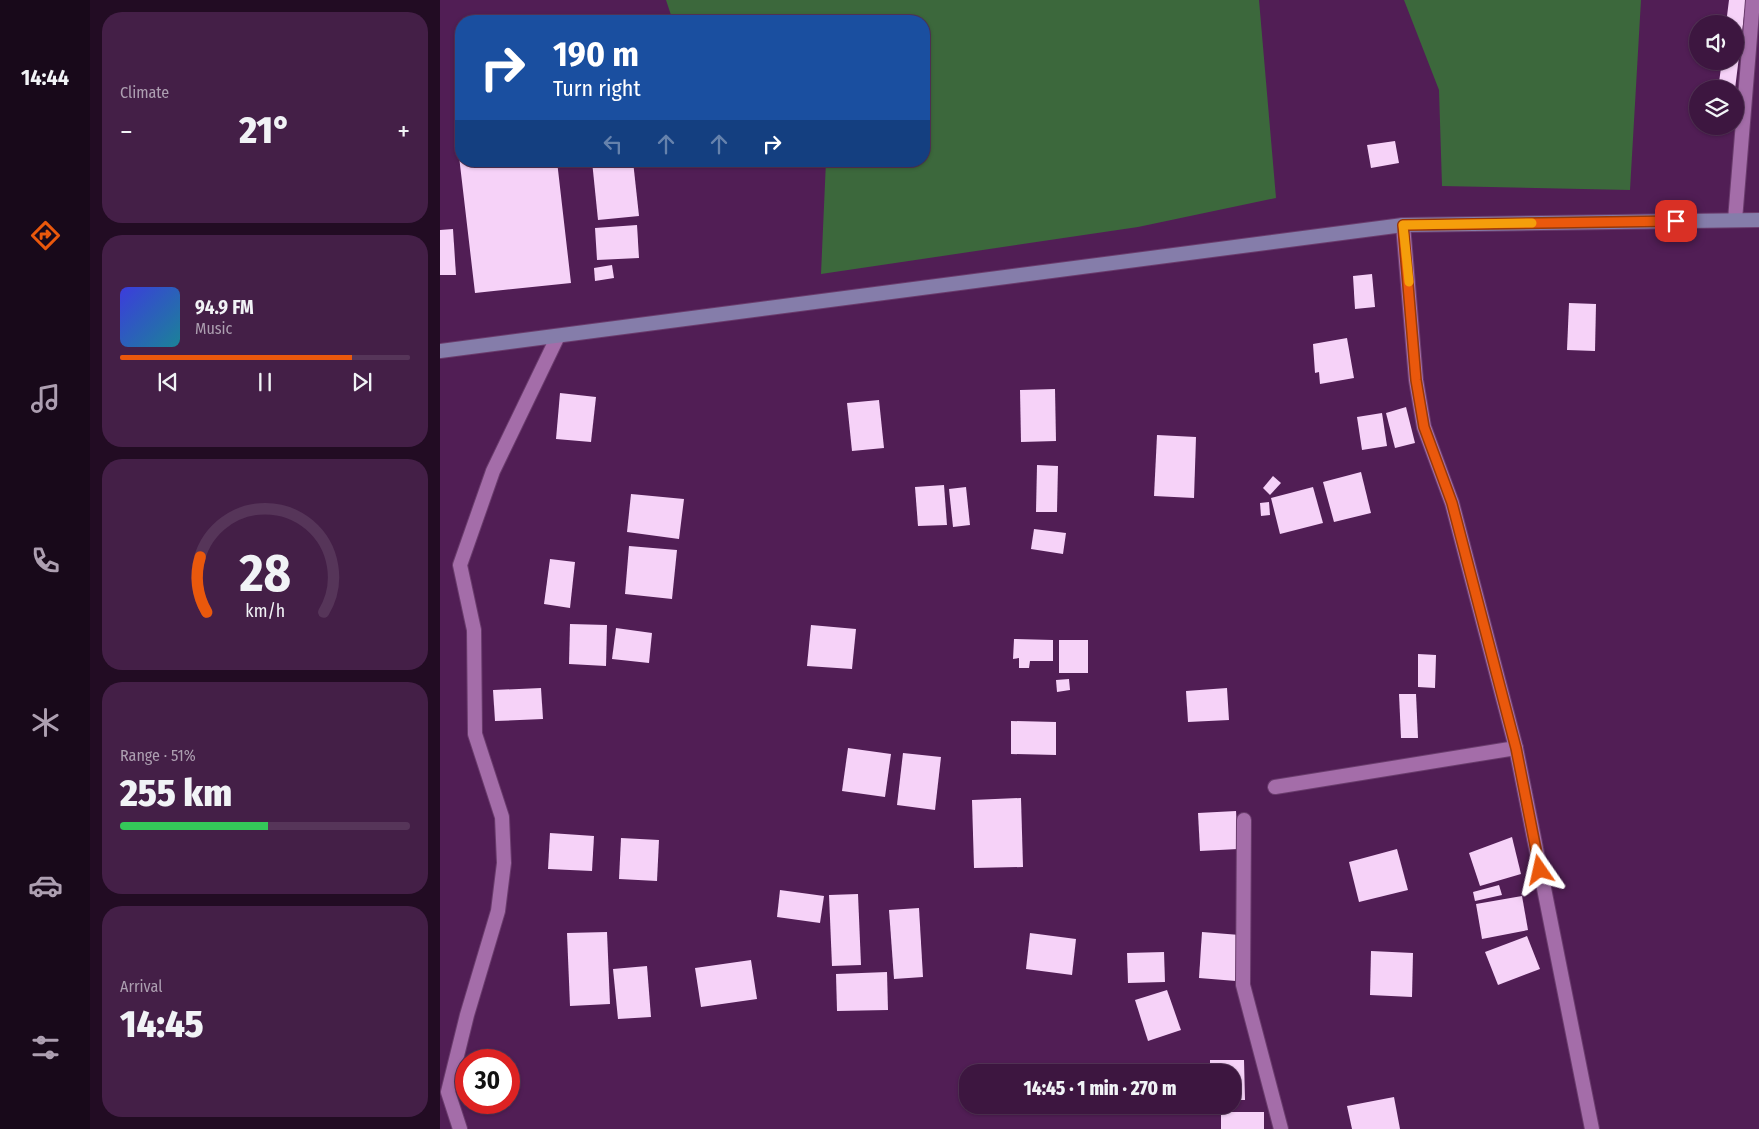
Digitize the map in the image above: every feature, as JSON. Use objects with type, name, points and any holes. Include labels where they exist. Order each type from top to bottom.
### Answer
[{"type":"main road","points":[[440,351],[1403,225],[1759,220]]},
{"type":"street","points":[[1735,220],[1753,0]]},
{"type":"street","points":[[1403,225],[1416,380],[1424,427],[1452,503],[1516,748],[1592,1129]]},
{"type":"street","points":[[460,1129],[448,1092],[467,1015],[498,910],[504,863],[502,817],[475,734],[474,630],[460,565],[493,471],[558,336]]},
{"type":"street","points":[[1275,787],[1516,748]]},
{"type":"street","points":[[1244,820],[1243,985],[1281,1129]]},
{"type":"green space","points":[[666,0],[1259,0],[1276,198],[1138,227],[821,274],[826,167],[930,167],[930,15],[671,15]]},
{"type":"green space","points":[[1404,0],[1641,0],[1630,190],[1442,186],[1439,90]]},
{"type":"building","points":[[1729,0],[1746,0],[1744,16],[1727,15]]},
{"type":"building","points":[[1721,70],[1737,70],[1736,80],[1719,80]]},
{"type":"building","points":[[1395,141],[1399,163],[1371,168],[1367,145]]},
{"type":"building","points":[[460,167],[558,167],[571,283],[475,293]]},
{"type":"building","points":[[593,167],[634,167],[639,216],[598,220]]},
{"type":"building","points":[[637,225],[639,258],[597,260],[595,228]]},
{"type":"building","points":[[453,229],[456,275],[440,275],[440,230]]},
{"type":"building","points":[[612,265],[614,278],[595,281],[594,268]]},
{"type":"building","points":[[1372,274],[1375,307],[1355,309],[1353,276]]},
{"type":"building","points":[[1569,303],[1596,304],[1595,351],[1567,350]]},
{"type":"building","points":[[1347,338],[1354,378],[1320,384],[1319,372],[1315,373],[1313,344]]},
{"type":"building","points":[[1055,389],[1056,441],[1021,442],[1020,390]]},
{"type":"building","points":[[560,393],[596,397],[591,442],[556,439]]},
{"type":"building","points":[[879,400],[884,448],[852,451],[847,403]]},
{"type":"building","points":[[1406,407],[1415,443],[1395,448],[1386,413]]},
{"type":"building","points":[[1382,413],[1387,446],[1362,450],[1357,417]]},
{"type":"building","points":[[1157,435],[1196,437],[1194,498],[1154,496]]},
{"type":"building","points":[[1037,465],[1058,466],[1057,512],[1036,512]]},
{"type":"building","points":[[1361,472],[1371,513],[1334,522],[1323,482]]},
{"type":"building","points":[[1273,476],[1281,483],[1270,495],[1263,488]]},
{"type":"building","points":[[944,485],[947,525],[918,526],[915,487]]},
{"type":"building","points":[[966,487],[970,525],[953,527],[949,489]]},
{"type":"building","points":[[1313,487],[1323,523],[1280,534],[1271,498]]},
{"type":"building","points":[[631,494],[684,499],[679,539],[627,532]]},
{"type":"building","points":[[1269,502],[1270,515],[1261,516],[1260,503]]},
{"type":"building","points":[[1034,529],[1066,533],[1063,554],[1031,549]]},
{"type":"building","points":[[629,546],[677,550],[672,599],[625,594]]},
{"type":"building","points":[[550,559],[575,562],[570,608],[544,604]]},
{"type":"building","points":[[570,624],[607,625],[606,666],[569,664]]},
{"type":"building","points":[[811,625],[856,629],[852,669],[807,666]]},
{"type":"building","points":[[616,628],[652,633],[649,663],[612,659]]},
{"type":"building","points":[[1014,639],[1053,640],[1053,661],[1030,661],[1029,668],[1019,668],[1019,658],[1013,659]]},
{"type":"building","points":[[1059,640],[1088,640],[1088,673],[1059,673]]},
{"type":"building","points":[[1418,654],[1436,655],[1435,688],[1418,687]]},
{"type":"building","points":[[1069,679],[1070,690],[1057,692],[1056,680]]},
{"type":"building","points":[[541,688],[543,719],[495,721],[493,690]]},
{"type":"building","points":[[1227,688],[1229,720],[1188,722],[1186,691]]},
{"type":"building","points":[[1399,694],[1416,694],[1418,738],[1401,738]]},
{"type":"building","points":[[1011,721],[1056,722],[1056,755],[1011,754]]},
{"type":"building","points":[[848,748],[891,754],[885,797],[842,791]]},
{"type":"building","points":[[903,753],[941,757],[935,810],[897,805]]},
{"type":"building","points":[[1021,798],[1023,867],[974,868],[972,800]]},
{"type":"building","points":[[1236,811],[1238,849],[1200,851],[1198,813]]},
{"type":"building","points":[[550,833],[594,836],[592,871],[548,869]]},
{"type":"building","points":[[1512,837],[1521,874],[1480,886],[1469,853]]},
{"type":"building","points":[[621,838],[659,840],[657,881],[619,879]]},
{"type":"building","points":[[1397,849],[1408,890],[1359,902],[1349,862]]},
{"type":"building","points":[[1499,885],[1502,895],[1475,901],[1473,892]]},
{"type":"building","points":[[780,890],[824,896],[820,923],[777,917]]},
{"type":"building","points":[[858,894],[861,965],[832,966],[829,895]]},
{"type":"building","points":[[1522,896],[1528,930],[1482,939],[1476,904]]},
{"type":"building","points":[[919,908],[923,977],[894,979],[889,910]]},
{"type":"building","points":[[607,932],[610,1004],[570,1006],[567,933]]},
{"type":"building","points":[[1202,932],[1240,935],[1236,981],[1199,978]]},
{"type":"building","points":[[1030,933],[1076,939],[1072,975],[1026,969]]},
{"type":"building","points":[[1527,936],[1540,969],[1498,985],[1485,952]]},
{"type":"building","points":[[1371,951],[1413,953],[1412,997],[1370,995]]},
{"type":"building","points":[[1164,952],[1165,982],[1128,983],[1127,953]]},
{"type":"building","points":[[751,960],[757,999],[701,1007],[695,968]]},
{"type":"building","points":[[647,966],[651,1017],[618,1019],[613,969]]},
{"type":"building","points":[[887,972],[888,1010],[837,1011],[836,974]]},
{"type":"building","points":[[1167,990],[1181,1030],[1148,1041],[1135,1000]]},
{"type":"building","points":[[1210,1060],[1244,1060],[1245,1100],[1241,1100],[1241,1064],[1210,1064]]},
{"type":"building","points":[[1394,1097],[1400,1129],[1352,1129],[1347,1106]]},
{"type":"building","points":[[1264,1112],[1264,1129],[1221,1129],[1221,1114]]},
{"type":"slow traffic","points":[[1409,282],[1403,225],[1532,223]]},
{"type":"route","points":[[1540,870],[1516,748],[1452,503],[1424,427],[1416,380],[1415,350],[1403,225],[1676,221]]}]
